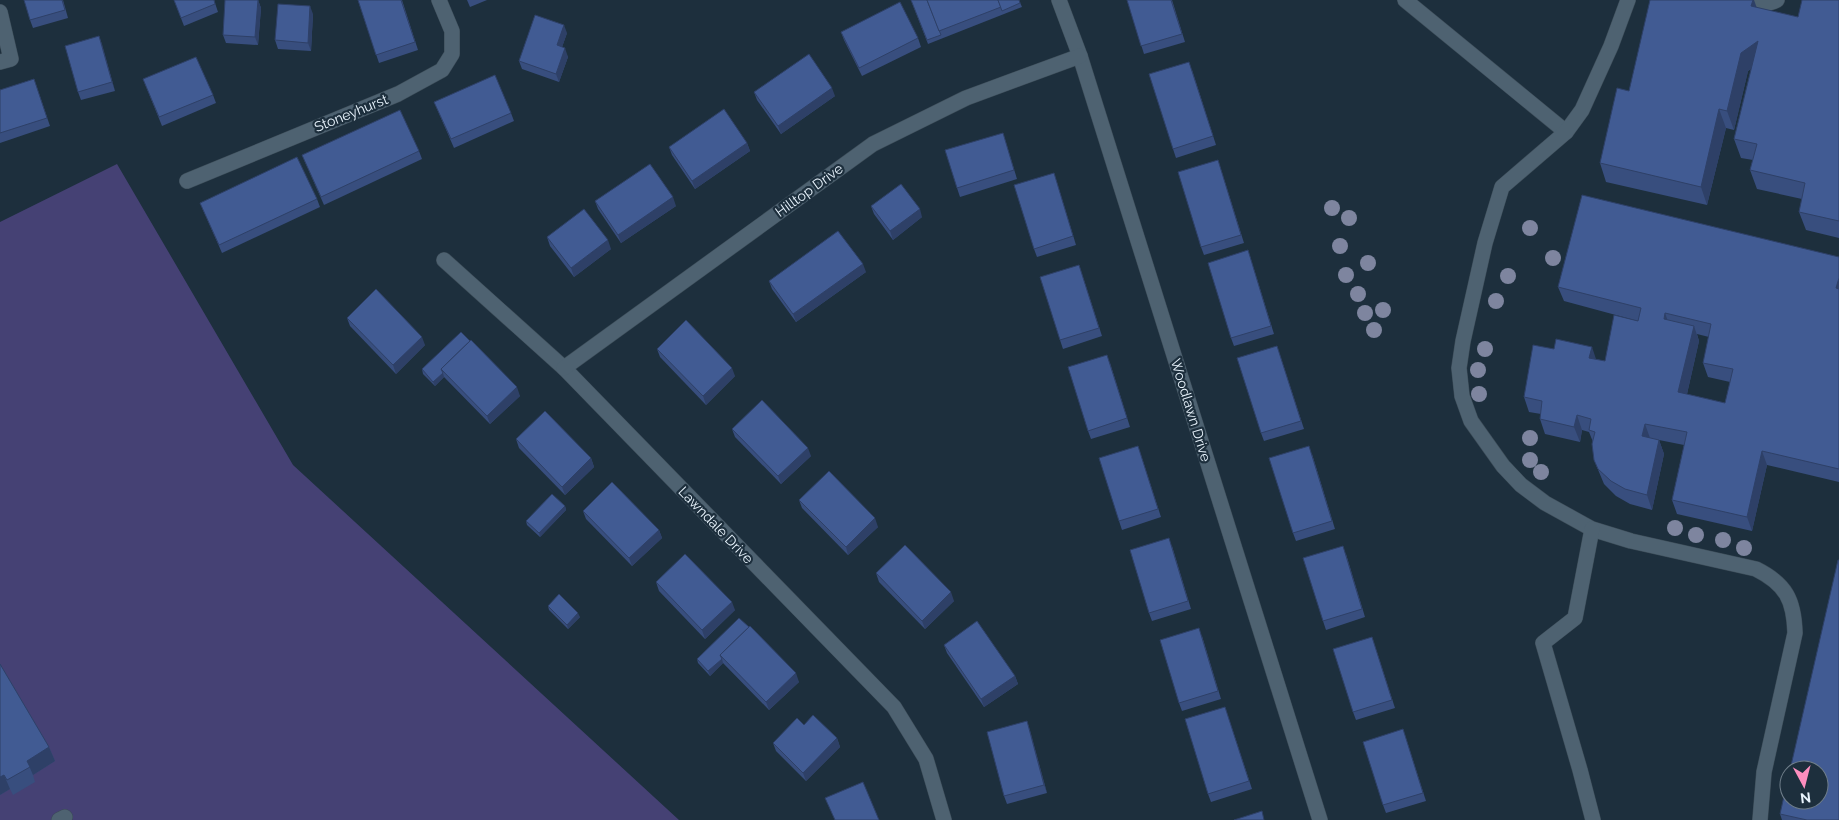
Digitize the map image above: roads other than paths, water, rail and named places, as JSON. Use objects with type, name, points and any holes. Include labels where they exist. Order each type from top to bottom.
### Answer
[{"type":"street","name":"Stoneyhurst","points":[[187,181],[398,94],[442,70],[452,54],[452,30],[439,0]]},
{"type":"street","name":"Woodlawn Drive","points":[[1059,0],[1080,56],[1320,820]]},
{"type":"street","points":[[1405,0],[1566,132]]},
{"type":"street","points":[[1628,0],[1611,46],[1582,110],[1566,132],[1502,187],[1485,242],[1463,341],[1459,383],[1471,422],[1503,466],[1521,485],[1544,503],[1592,528],[1630,541],[1756,569],[1768,575],[1787,593],[1795,617],[1795,632],[1764,772],[1760,820]]},
{"type":"street","points":[[1748,0],[1759,4],[1769,4],[1777,0]]},
{"type":"street","points":[[0,12],[11,59],[0,62]]},
{"type":"street","name":"Hilltop Drive","points":[[564,368],[873,144],[966,98],[1080,56]]},
{"type":"street","name":"Lawndale Drive","points":[[444,260],[564,368],[894,707],[926,759],[944,820]]},
{"type":"street","points":[[1592,528],[1575,618],[1543,643],[1580,770],[1592,820]]}]
